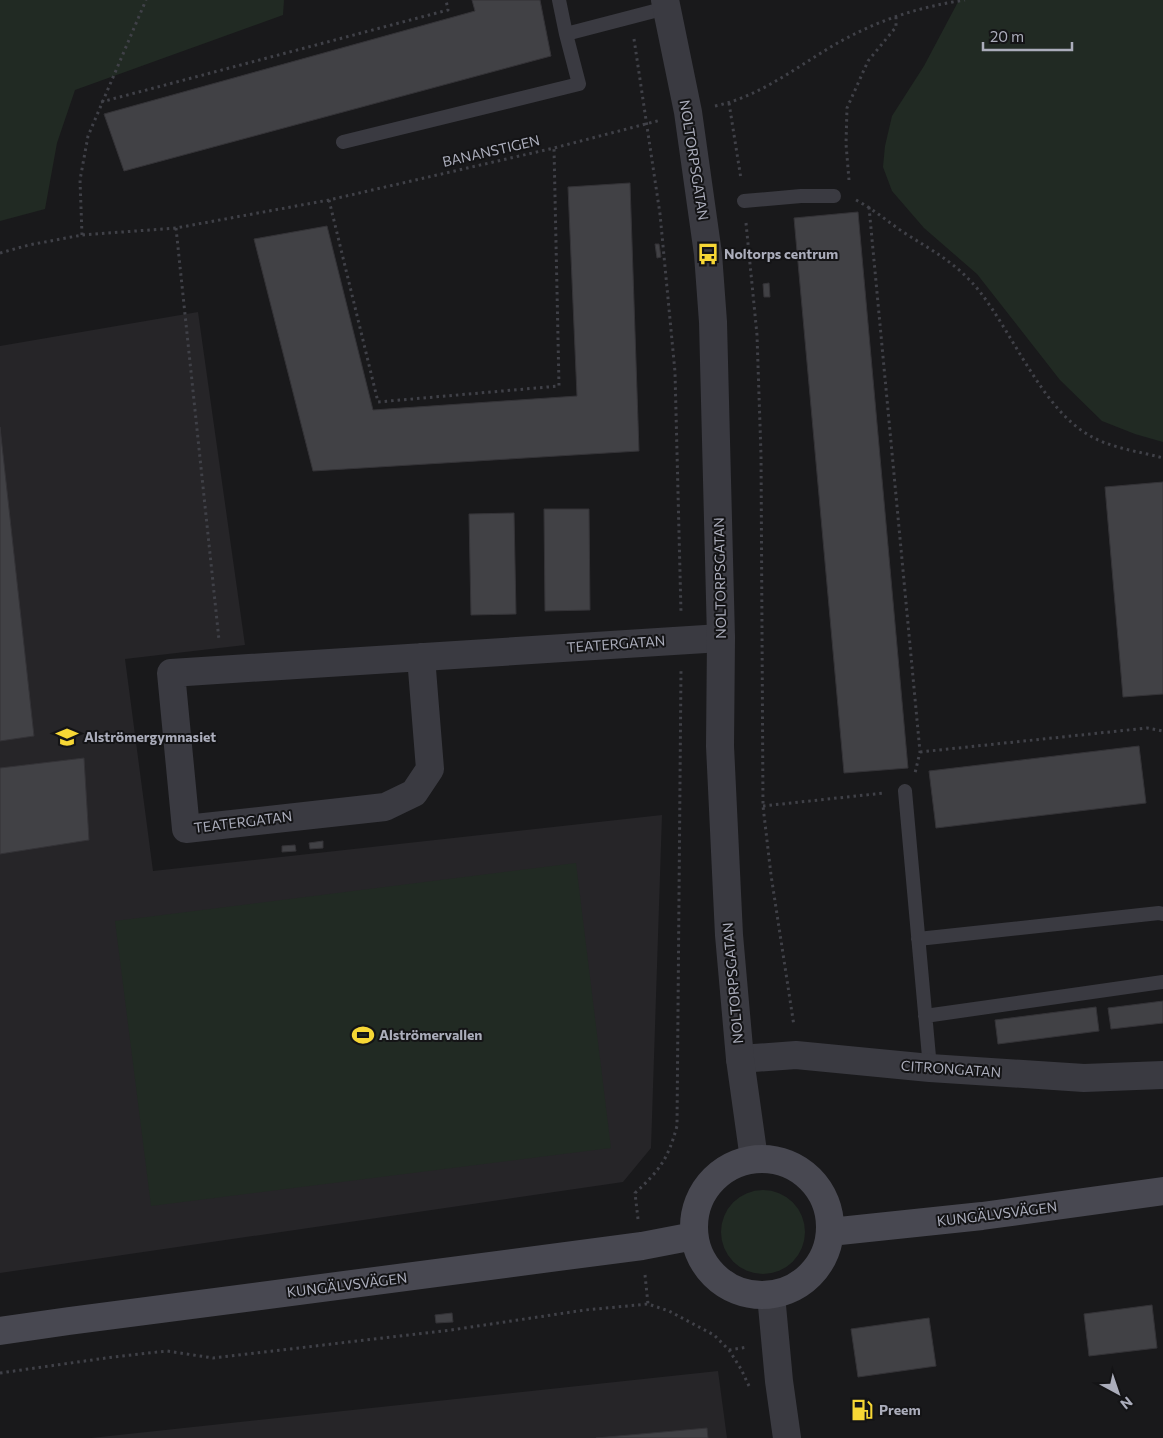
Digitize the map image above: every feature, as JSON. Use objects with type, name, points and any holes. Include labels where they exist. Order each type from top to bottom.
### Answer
[{"type":"main road","points":[[769,1159],[784,1162],[798,1169],[819,1189],[826,1202],[830,1217],[830,1232],[826,1252],[821,1262],[808,1278],[791,1289],[771,1295],[742,1293],[716,1278],[703,1263],[696,1245],[693,1225],[697,1204],[715,1177],[744,1161],[769,1159]]},
{"type":"main road","name":"KUNGÄLVSVÄGEN","points":[[830,1232],[982,1216],[1163,1190]]},
{"type":"main road","name":"KUNGÄLVSVÄGEN","points":[[0,1331],[642,1246],[694,1236]]},
{"type":"street","name":"NOLTORPSGATAN","points":[[665,4],[688,112],[708,254],[713,322],[722,638],[721,755],[729,935],[740,1059],[754,1159]]},
{"type":"street","name":"TEATERGATAN","points":[[421,657],[430,769],[414,793],[385,807],[186,829],[171,673],[222,669],[722,638]]},
{"type":"street","name":"CITRONGATAN","points":[[740,1059],[796,1055],[930,1068],[1084,1078],[1163,1075]]},
{"type":"street","points":[[771,1295],[778,1372],[787,1438]]},
{"type":"lane","points":[[343,142],[579,84],[558,0]]},
{"type":"lane","points":[[566,34],[665,4]]},
{"type":"lane","points":[[744,201],[802,196],[834,196]]},
{"type":"lane","points":[[905,791],[930,1068]]},
{"type":"lane","points":[[918,939],[1163,914]]},
{"type":"lane","points":[[925,1016],[1163,982]]},
{"type":"path","points":[[82,235],[80,180],[88,136],[146,0]]},
{"type":"path","points":[[101,102],[448,10],[446,0]]},
{"type":"path","points":[[935,0],[936,5]]},
{"type":"path","name":"BANANSTIGEN","points":[[0,253],[82,235],[176,228],[329,200],[554,148],[729,103],[760,91],[843,40],[896,16],[936,5],[965,0]]},
{"type":"path","points":[[850,198],[846,144],[847,108],[868,61],[896,27],[896,16]]},
{"type":"path","points":[[729,103],[744,201],[757,335],[760,429],[763,806],[771,875],[793,1017],[796,1055]]},
{"type":"path","points":[[329,200],[378,402],[559,386],[554,148]]},
{"type":"path","points":[[834,196],[850,198],[870,207],[903,231],[939,253],[964,274],[980,292],[1053,402],[1071,422],[1088,434],[1108,444],[1163,458]]},
{"type":"path","points":[[763,806],[905,791],[914,776],[920,752],[870,207]]},
{"type":"path","points":[[176,228],[222,669]]},
{"type":"path","points":[[920,752],[1148,728],[1163,731]]},
{"type":"path","points":[[0,1373],[167,1351],[213,1358],[441,1331],[585,1310],[648,1304],[669,1310],[714,1335],[729,1350],[741,1369],[752,1393]]},
{"type":"shaded area","points":[[0,0],[284,0],[283,15],[75,90],[57,143],[45,209],[0,221]]},
{"type":"shaded area","points":[[959,0],[1163,0],[1163,442],[1135,434],[1102,421],[1060,380],[977,274],[924,228],[892,191],[883,167],[885,146],[892,116],[924,66]]},
{"type":"shaded area","name":"Alströmergymnasiet","points":[[198,312],[245,645],[125,659],[153,871],[662,815],[651,1148],[623,1182],[0,1273],[0,346]]},
{"type":"shaded area","name":"Alströmervallen","points":[[576,863],[611,1148],[151,1206],[115,921]]},
{"type":"shaded area","points":[[763,1190],[779,1193],[793,1202],[802,1216],[805,1232],[802,1248],[793,1262],[779,1271],[763,1274],[747,1271],[733,1262],[724,1248],[721,1232],[724,1216],[733,1202],[747,1193]]},
{"type":"shaded area","points":[[718,1371],[727,1438],[91,1438]]},
{"type":"building","points":[[472,0],[540,0],[551,56],[124,171],[104,114],[475,11]]},
{"type":"building","points":[[630,183],[639,451],[313,471],[254,239],[327,226],[373,410],[577,396],[568,187]]},
{"type":"building","points":[[858,212],[908,768],[844,773],[794,218]]},
{"type":"building","points":[[655,244],[659,244],[661,257],[657,258]]},
{"type":"building","points":[[769,283],[770,297],[764,297],[763,284]]},
{"type":"building","points":[[0,427],[34,736],[0,741]]},
{"type":"building","points":[[1163,482],[1163,694],[1123,697],[1105,487]]},
{"type":"building","points":[[544,509],[589,509],[590,610],[545,611]]},
{"type":"building","points":[[514,513],[516,614],[471,615],[469,514]]},
{"type":"building","points":[[1139,746],[1146,803],[936,828],[929,771]]},
{"type":"building","points":[[84,758],[89,840],[0,854],[0,768]]},
{"type":"building","points":[[323,841],[323,848],[310,849],[309,843]]},
{"type":"building","points":[[295,845],[296,851],[282,852],[282,846]]},
{"type":"building","points":[[1163,1001],[1163,1023],[1111,1029],[1108,1008]]},
{"type":"building","points":[[1096,1007],[1099,1031],[998,1044],[995,1020]]},
{"type":"building","points":[[1152,1305],[1157,1348],[1089,1356],[1084,1314]]},
{"type":"building","points":[[452,1313],[453,1322],[436,1323],[435,1315]]},
{"type":"building","points":[[929,1318],[936,1366],[858,1377],[851,1329]]},
{"type":"building","points":[[707,1428],[708,1438],[596,1438]]},
{"type":"place","name":"Noltorps centrum","points":[[708,254]]},
{"type":"place","name":"Alströmergymnasiet","points":[[67,737]]},
{"type":"place","name":"Alströmervallen","points":[[363,1035]]},
{"type":"place","name":"Preem","points":[[862,1410]]}]
